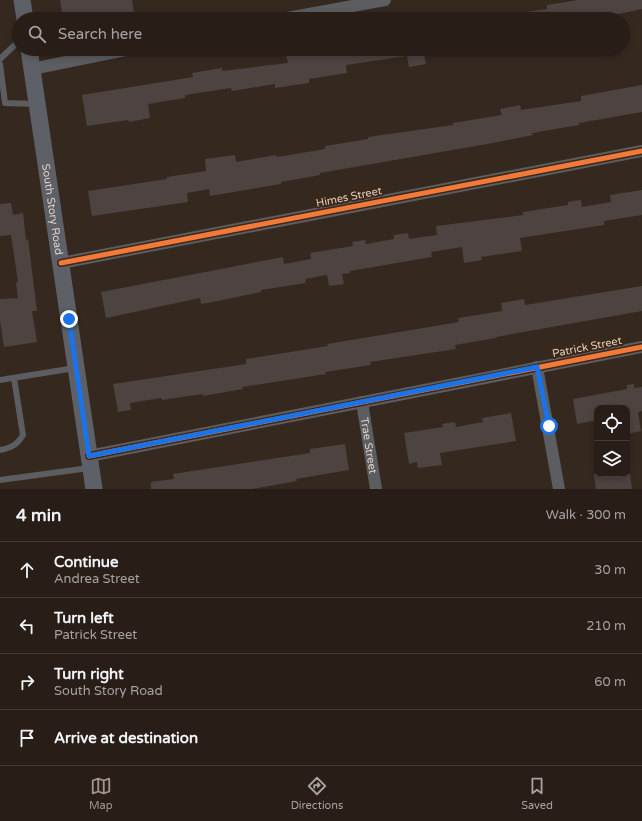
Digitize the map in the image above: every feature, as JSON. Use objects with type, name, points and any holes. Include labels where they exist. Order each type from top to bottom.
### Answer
[{"type":"main road","points":[[22,0],[24,12]]},
{"type":"main road","name":"South Story Road","points":[[30,56],[94,489]]},
{"type":"street","points":[[320,12],[385,0]]},
{"type":"street","points":[[32,69],[96,56]]},
{"type":"street","name":"Himes Street","points":[[61,263],[642,151]]},
{"type":"street","name":"Patrick Street","points":[[90,462],[362,402],[642,347]]},
{"type":"street","points":[[537,367],[559,489]]},
{"type":"street","name":"Trae Street","points":[[362,402],[376,489]]},
{"type":"lane","points":[[0,59],[12,48]]},
{"type":"lane","points":[[0,64],[3,103],[37,104]]},
{"type":"lane","points":[[0,380],[76,368]]},
{"type":"lane","points":[[0,450],[9,448],[18,443],[23,435],[14,378]]},
{"type":"lane","points":[[0,480],[90,462]]},
{"type":"building","points":[[60,0],[132,0],[134,12],[62,12]]},
{"type":"building","points":[[578,0],[642,0],[642,9],[628,12],[526,12],[547,9],[547,5]]},
{"type":"building","points":[[286,56],[407,56],[346,65],[347,73],[309,79],[309,83],[275,88],[275,84],[232,91],[231,88],[185,95],[185,98],[148,104],[150,118],[129,122],[128,120],[87,126],[82,95],[193,77],[192,73],[222,68],[222,71],[288,63]]},
{"type":"building","points":[[407,56],[424,56],[426,64],[409,67]]},
{"type":"building","points":[[642,85],[642,112],[579,123],[579,125],[532,133],[533,135],[493,143],[320,173],[320,175],[281,182],[281,184],[210,196],[209,189],[187,193],[188,202],[92,216],[88,191],[167,179],[167,177],[206,171],[205,159],[235,155],[236,162],[325,149],[325,146],[368,139],[368,137],[453,125],[453,123],[502,115],[500,109],[520,105],[521,110],[581,101],[581,96]]},
{"type":"building","points":[[642,190],[642,215],[604,221],[604,225],[520,238],[522,251],[481,257],[482,260],[464,263],[462,247],[431,252],[432,257],[350,271],[350,273],[342,274],[344,284],[329,286],[327,275],[305,279],[306,283],[261,290],[261,292],[213,302],[201,304],[200,298],[106,318],[101,292],[283,257],[284,264],[311,259],[310,253],[353,246],[352,242],[365,240],[366,244],[394,239],[394,235],[408,233],[409,239],[437,235],[436,226],[523,215],[523,212],[568,205],[568,202],[581,200],[582,207],[611,202],[610,195]]},
{"type":"building","points":[[11,203],[13,215],[23,213],[26,240],[28,239],[37,311],[32,311],[37,342],[4,347],[0,321],[0,299],[18,298],[16,282],[18,282],[11,235],[0,236],[0,204]]},
{"type":"building","points":[[642,286],[642,311],[455,345],[456,349],[370,362],[371,365],[325,372],[326,374],[242,387],[243,389],[203,396],[203,394],[162,400],[161,398],[130,403],[131,410],[118,412],[113,384],[246,364],[246,359],[328,346],[327,344],[459,322],[458,318],[502,311],[501,303],[524,299],[525,305]]},
{"type":"building","points":[[634,384],[634,388],[642,387],[642,411],[638,412],[641,431],[630,433],[630,405],[594,405],[594,421],[577,424],[573,399],[627,389],[627,385]]},
{"type":"building","points":[[511,413],[516,441],[440,453],[442,465],[418,468],[417,462],[409,464],[404,433],[443,427],[442,424],[455,422],[456,427],[483,422],[482,418]]},
{"type":"building","points":[[345,444],[349,470],[296,479],[297,481],[252,489],[151,489],[151,482],[174,479],[173,474],[310,453],[310,449]]},
{"type":"building","points":[[630,474],[632,489],[596,489],[594,477],[630,477]]},
{"type":"cycle path","points":[[61,263],[642,151]]},
{"type":"cycle path","points":[[89,456],[642,347]]},
{"type":"route","points":[[69,319],[89,456],[537,367],[549,426]]}]
